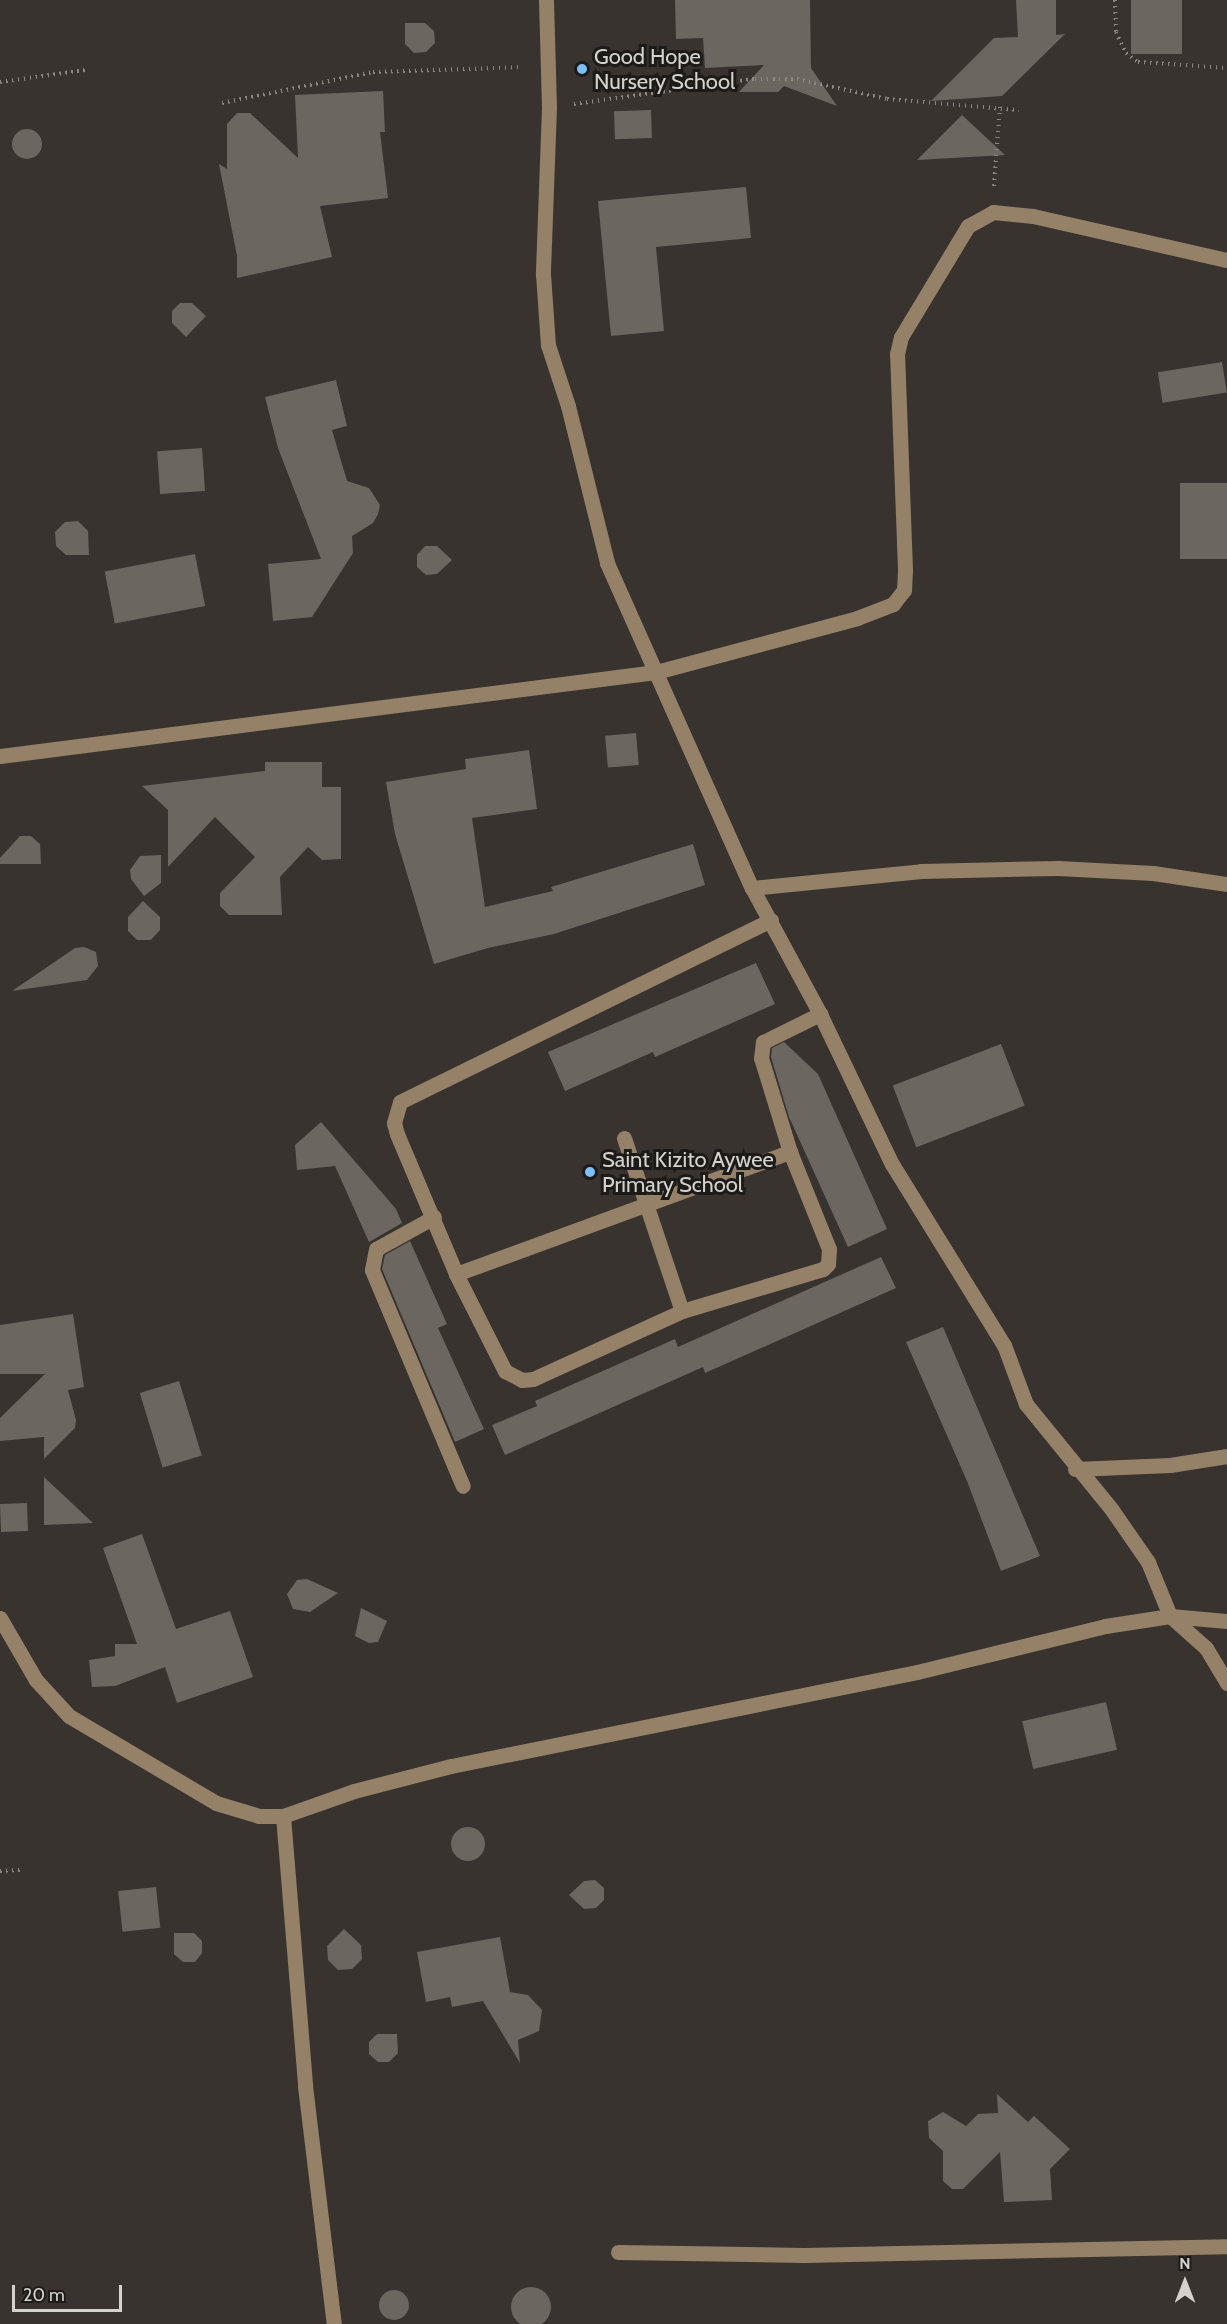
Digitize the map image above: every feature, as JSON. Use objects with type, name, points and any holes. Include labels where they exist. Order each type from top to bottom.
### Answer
[{"type":"street","points":[[546,0],[549,107],[543,274],[548,345],[568,406],[607,563],[752,888],[820,1014],[892,1164],[1004,1345],[1026,1404],[1076,1470],[1112,1510],[1148,1562],[1170,1616],[1206,1648],[1227,1683]]},
{"type":"street","points":[[0,756],[656,672],[857,618],[893,604],[904,591],[905,570],[897,354],[901,338],[931,292],[952,248],[968,226],[993,212],[1114,233],[1227,260]]},
{"type":"street","points":[[752,888],[921,871],[1058,868],[1153,873],[1227,884]]},
{"type":"street","points":[[771,920],[400,1102],[394,1123],[397,1134],[434,1217],[456,1274],[505,1371],[522,1380],[533,1379],[682,1311],[823,1269],[828,1264],[830,1249],[790,1152],[761,1058],[761,1049],[768,1038],[820,1014]]},
{"type":"street","points":[[624,1138],[682,1311]]},
{"type":"street","points":[[456,1274],[790,1152]]},
{"type":"street","points":[[434,1217],[376,1249],[372,1270],[463,1486]]},
{"type":"street","points":[[1076,1470],[1170,1465],[1227,1456]]},
{"type":"street","points":[[0,1618],[36,1680],[69,1716],[216,1803],[240,1813],[283,1816],[354,1791],[452,1766],[916,1672],[1105,1626],[1170,1616],[1227,1621]]},
{"type":"street","points":[[283,1816],[305,2086],[334,2324]]},
{"type":"street","points":[[618,2252],[804,2255],[1227,2246]]},
{"type":"path","points":[[1115,0],[1116,32],[1126,53],[1138,62],[1227,68]]},
{"type":"path","points":[[222,103],[373,72],[548,66]]},
{"type":"path","points":[[0,82],[85,70]]},
{"type":"path","points":[[549,107],[755,79],[797,79],[887,99],[1000,106],[1019,110]]},
{"type":"path","points":[[993,212],[1000,106]]},
{"type":"path","points":[[0,1871],[22,1870]]},
{"type":"building","points":[[675,0],[810,0],[811,68],[837,106],[784,86],[778,92],[739,92],[764,65],[705,68],[703,38],[676,39]]},
{"type":"building","points":[[1016,0],[1056,0],[1056,35],[1065,34],[1002,96],[931,101],[994,38],[1018,37]]},
{"type":"building","points":[[1131,0],[1182,0],[1182,54],[1131,54]]},
{"type":"building","points":[[405,23],[425,23],[434,31],[435,43],[426,52],[414,53],[405,44]]},
{"type":"building","points":[[383,91],[385,132],[380,132],[388,198],[320,206],[332,257],[237,278],[237,256],[219,164],[227,169],[227,124],[237,113],[250,113],[298,158],[295,95]]},
{"type":"building","points":[[651,110],[652,138],[615,139],[614,111]]},
{"type":"building","points":[[962,115],[1005,155],[917,160]]},
{"type":"building","points":[[27,129],[38,133],[42,144],[38,155],[27,159],[16,155],[12,144],[16,133]]},
{"type":"building","points":[[746,187],[751,238],[656,247],[664,331],[611,336],[598,201]]},
{"type":"building","points":[[180,303],[192,303],[206,316],[186,337],[172,323],[172,311]]},
{"type":"building","points":[[1222,362],[1227,393],[1163,403],[1158,372]]},
{"type":"building","points":[[336,380],[347,426],[332,430],[347,481],[369,488],[380,505],[378,514],[373,523],[352,536],[353,553],[312,617],[273,621],[268,564],[321,559],[278,448],[265,397]]},
{"type":"building","points":[[202,448],[205,491],[160,494],[157,451]]},
{"type":"building","points":[[1180,483],[1227,483],[1227,559],[1180,559]]},
{"type":"building","points":[[78,521],[88,531],[89,555],[66,555],[56,546],[55,532],[65,522]]},
{"type":"building","points":[[425,546],[437,546],[452,560],[437,574],[426,575],[417,567],[417,555]]},
{"type":"building","points":[[195,554],[205,606],[115,624],[105,572]]},
{"type":"building","points":[[636,733],[639,765],[608,768],[605,736]]},
{"type":"building","points":[[529,750],[537,809],[472,818],[485,907],[553,891],[551,887],[693,844],[705,885],[554,934],[488,948],[434,964],[395,834],[386,782],[466,769],[465,759]]},
{"type":"building","points":[[265,762],[322,762],[322,787],[341,787],[341,859],[322,860],[308,847],[280,877],[282,915],[229,915],[220,906],[220,893],[255,857],[215,817],[168,867],[168,810],[142,786],[265,771]]},
{"type":"building","points":[[20,836],[31,836],[40,844],[41,864],[0,864],[0,858]]},
{"type":"building","points":[[161,855],[161,883],[144,896],[131,879],[130,870],[140,856]]},
{"type":"building","points":[[143,901],[160,917],[160,930],[151,940],[137,940],[128,931],[128,917]]},
{"type":"building","points":[[84,947],[96,952],[98,966],[87,980],[12,991],[75,948]]},
{"type":"building","points":[[756,963],[775,1004],[655,1057],[653,1052],[565,1091],[548,1052]]},
{"type":"building","points":[[784,1042],[818,1074],[887,1229],[848,1247],[789,1117],[771,1057],[772,1048]]},
{"type":"building","points":[[1001,1044],[1025,1106],[916,1147],[893,1086]]},
{"type":"building","points":[[321,1122],[396,1209],[402,1223],[369,1242],[335,1166],[297,1170],[295,1145]]},
{"type":"building","points":[[410,1241],[447,1324],[438,1328],[484,1429],[455,1442],[382,1269],[385,1255]]},
{"type":"building","points":[[881,1257],[896,1288],[705,1373],[703,1367],[505,1455],[492,1425],[537,1406],[535,1401],[675,1339],[678,1347]]},
{"type":"building","points":[[73,1314],[84,1387],[68,1390],[76,1420],[75,1428],[44,1459],[44,1437],[0,1441],[0,1418],[45,1374],[0,1374],[0,1325]]},
{"type":"building","points":[[943,1327],[1040,1556],[1001,1571],[967,1481],[906,1342]]},
{"type":"building","points":[[179,1381],[202,1456],[163,1468],[140,1393]]},
{"type":"building","points":[[44,1477],[93,1523],[44,1525]]},
{"type":"building","points":[[27,1503],[28,1531],[1,1532],[0,1504]]},
{"type":"building","points":[[142,1534],[176,1629],[230,1611],[253,1677],[177,1703],[165,1667],[115,1686],[92,1687],[89,1660],[115,1656],[115,1644],[137,1644],[103,1548]]},
{"type":"building","points":[[307,1579],[338,1593],[310,1612],[293,1609],[287,1594],[297,1580]]},
{"type":"building","points":[[361,1608],[387,1621],[378,1642],[369,1643],[355,1636]]},
{"type":"building","points":[[1106,1702],[1117,1750],[1033,1769],[1022,1721]]},
{"type":"building","points":[[468,1827],[480,1832],[485,1844],[480,1856],[468,1861],[456,1856],[451,1844],[456,1832]]},
{"type":"building","points":[[595,1880],[604,1888],[604,1900],[596,1908],[584,1909],[569,1895],[584,1881]]},
{"type":"building","points":[[156,1887],[160,1928],[122,1932],[118,1891]]},
{"type":"building","points":[[344,1929],[361,1945],[362,1959],[352,1969],[338,1970],[328,1960],[327,1946]]},
{"type":"building","points":[[174,1933],[194,1933],[202,1941],[202,1953],[195,1962],[183,1962],[174,1954]]},
{"type":"building","points":[[500,1937],[510,1992],[528,1995],[542,2010],[539,2031],[518,2040],[520,2063],[483,2001],[452,2007],[450,1997],[426,2002],[417,1952]]},
{"type":"building","points":[[377,2034],[397,2034],[398,2053],[389,2062],[378,2062],[369,2054],[369,2042]]},
{"type":"building","points":[[997,2094],[1028,2122],[1034,2116],[1070,2149],[1050,2169],[1052,2200],[1004,2202],[1000,2152],[963,2189],[952,2189],[943,2181],[943,2151],[929,2138],[928,2121],[943,2112],[966,2126],[978,2114],[998,2113]]},
{"type":"building","points":[[531,2287],[545,2293],[551,2307],[545,2321],[531,2327],[517,2321],[511,2307],[517,2293]]},
{"type":"building","points":[[394,2290],[400,2291],[408,2299],[408,2311],[400,2319],[394,2320],[388,2319],[380,2311],[379,2305],[380,2299],[388,2291]]},
{"type":"place","name":"Good Hope Nursery School","points":[[582,69]]},
{"type":"place","name":"Saint Kizito Aywee Primary School","points":[[590,1172]]}]
